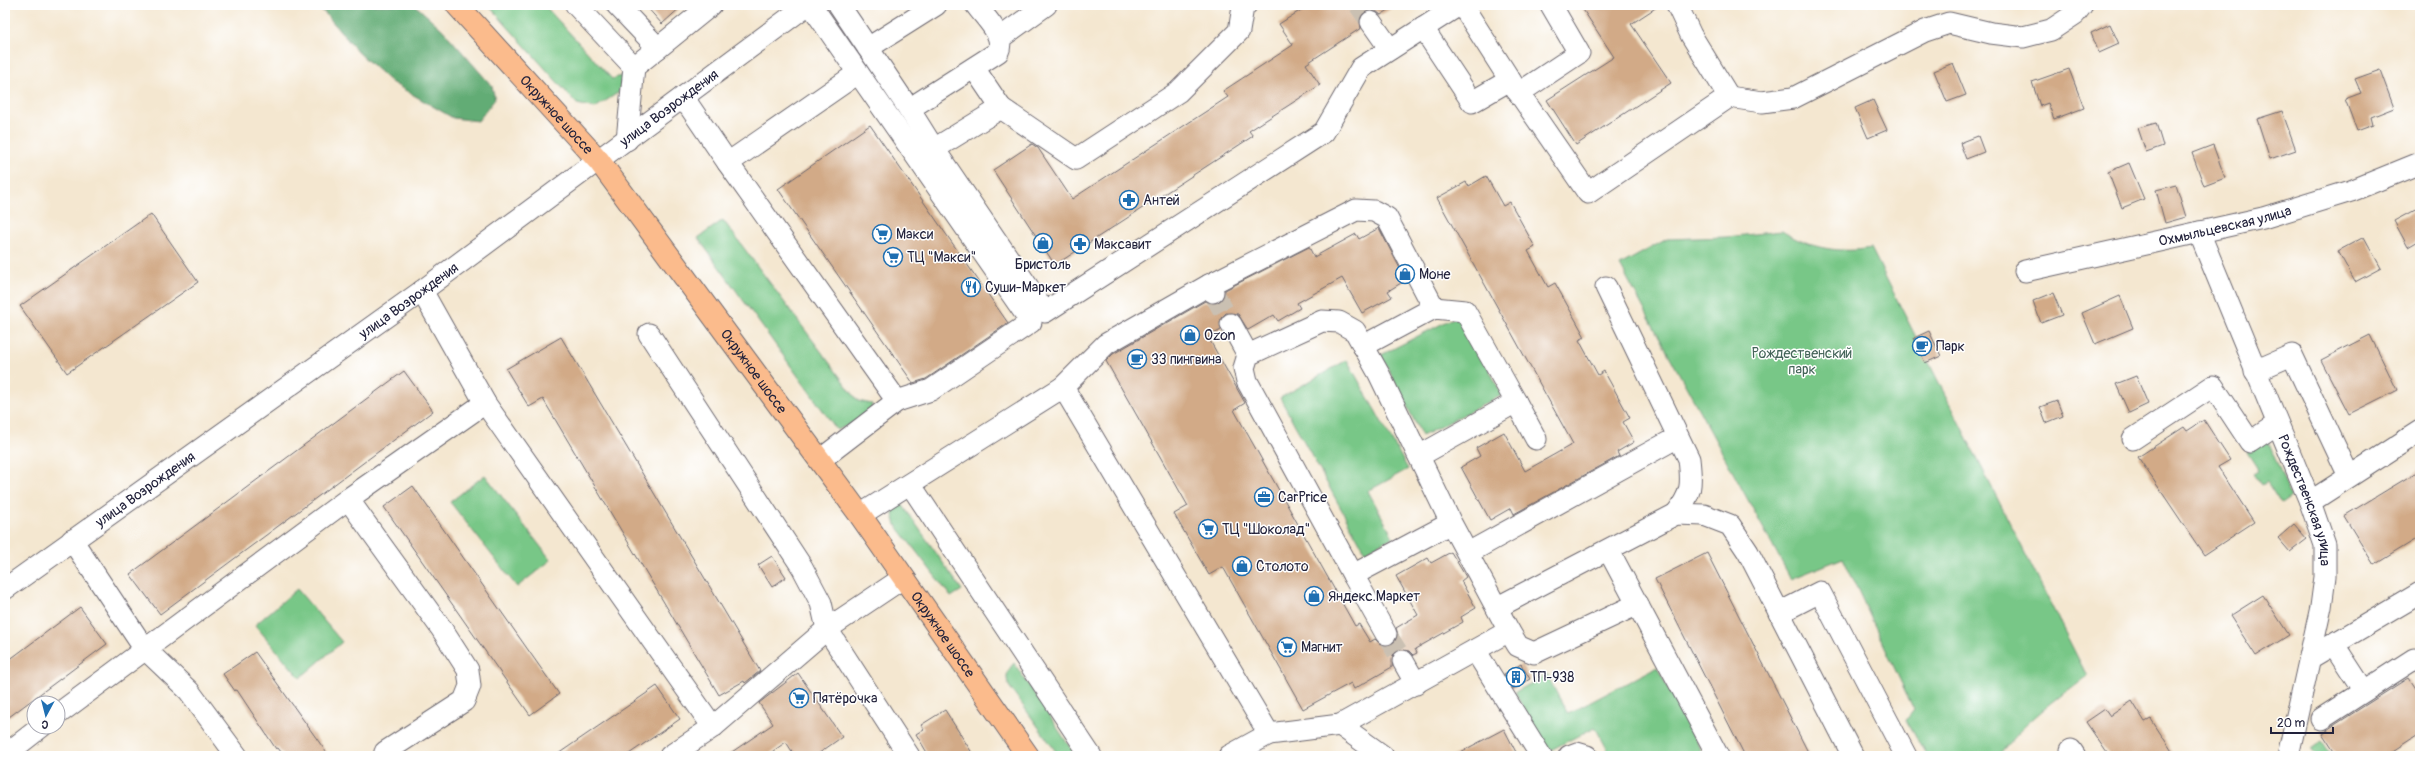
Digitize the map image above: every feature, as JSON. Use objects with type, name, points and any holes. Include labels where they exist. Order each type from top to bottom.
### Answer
[{"type":"main road","name":"Окружное шоссе","points":[[457,5],[599,161],[860,515],[1028,756]]},
{"type":"street","points":[[576,5],[634,67]]},
{"type":"street","points":[[617,5],[658,48]]},
{"type":"street","points":[[627,140],[634,67],[711,5]]},
{"type":"street","name":"улица Возрождения","points":[[5,589],[422,291],[808,5]]},
{"type":"street","points":[[811,5],[1031,322],[931,390],[897,401],[820,460]]},
{"type":"street","points":[[839,5],[909,108],[934,149],[1045,312],[1324,132],[1360,68],[1461,5],[1514,87],[1588,193],[1729,97],[1762,102],[1793,98],[1925,31],[1949,23],[1991,34],[2023,37],[2051,30],[2075,14],[2082,5]]},
{"type":"street","points":[[868,48],[936,5]]},
{"type":"street","points":[[909,108],[998,52],[1001,46],[1000,38],[976,5]]},
{"type":"street","points":[[1000,38],[1046,5]]},
{"type":"street","points":[[974,68],[1001,108],[1076,159],[1178,92],[1239,31],[1242,7],[1246,5]]},
{"type":"street","points":[[1423,28],[1472,102],[1514,87],[1579,53],[1551,5]]},
{"type":"street","points":[[1677,5],[1691,35],[1729,97]]},
{"type":"street","points":[[1371,22],[1390,49]]},
{"type":"street","points":[[728,163],[858,73]]},
{"type":"street","points":[[683,98],[897,401]]},
{"type":"street","points":[[934,149],[1001,108]]},
{"type":"street","name":"Охмыльцевская улица","points":[[2025,271],[2263,218],[2350,191],[2420,163]]},
{"type":"street","points":[[860,515],[1063,387],[1106,344],[1356,210],[1374,211],[1387,218],[1434,308]]},
{"type":"street","name":"Рождественская улица","points":[[2199,232],[2310,502],[2326,545],[2324,584],[2310,658],[2288,756]]},
{"type":"street","points":[[1498,607],[1609,551],[1676,514],[1687,500],[1692,483],[1689,459],[1606,287]]},
{"type":"street","points":[[422,291],[485,402],[713,727]]},
{"type":"street","points":[[1363,346],[1434,308],[1465,312],[1536,439]]},
{"type":"street","points":[[1248,355],[1322,321],[1339,322],[1355,331],[1452,523],[1518,646],[1534,653],[1638,604]]},
{"type":"street","points":[[1231,324],[1248,355],[1244,368],[1247,381],[1386,634]]},
{"type":"street","points":[[649,334],[802,567],[822,603],[827,629],[909,756]]},
{"type":"street","points":[[2255,371],[2292,355],[2349,476]]},
{"type":"street","points":[[2133,439],[2213,386],[2250,442],[2277,424]]},
{"type":"street","points":[[1063,387],[1269,734]]},
{"type":"street","points":[[66,708],[144,648],[348,499],[485,402]]},
{"type":"street","points":[[1419,456],[1516,402]]},
{"type":"street","points":[[2310,502],[2420,431]]},
{"type":"street","points":[[1468,553],[1678,437]]},
{"type":"street","points":[[910,484],[1092,756]]},
{"type":"street","points":[[348,499],[442,628],[468,670],[469,675],[470,686],[464,701],[385,752],[384,756]]},
{"type":"street","points":[[1676,514],[1704,515],[1730,526],[1748,552],[1853,756]]},
{"type":"street","points":[[1353,575],[1452,523]]},
{"type":"street","points":[[72,540],[144,648],[189,691],[237,756]]},
{"type":"street","points":[[1609,551],[1718,756]]},
{"type":"street","points":[[670,756],[713,727],[827,629],[903,578]]},
{"type":"street","points":[[1779,613],[1820,592],[1906,756]]},
{"type":"street","points":[[2310,658],[2420,593]]},
{"type":"street","points":[[1233,755],[1269,734],[1340,725],[1509,631]]},
{"type":"street","points":[[2334,645],[2364,691]]},
{"type":"street","points":[[1475,650],[1541,756]]},
{"type":"street","points":[[2321,719],[2414,659]]},
{"type":"street","points":[[1403,661],[1416,684]]},
{"type":"street","points":[[1340,725],[1383,756]]},
{"type":"street","points":[[5,755],[31,735]]},
{"type":"street","points":[[1569,756],[1577,752],[1587,756]]},
{"type":"green space","points":[[314,5],[415,5],[442,29],[492,86],[495,99],[478,121],[453,118],[391,82],[358,52],[325,13]]},
{"type":"green space","points":[[488,5],[544,5],[612,79],[624,75],[619,92],[595,108],[577,104]]},
{"type":"green space","points":[[723,220],[858,401],[872,404],[871,412],[861,420],[837,430],[698,238]]},
{"type":"green space","name":"Рождественский парк","points":[[1782,231],[1803,242],[1825,248],[1837,250],[1860,250],[1871,248],[2087,676],[2051,703],[2018,733],[1998,756],[1927,756],[1906,720],[1914,710],[1843,558],[1791,579],[1620,265],[1667,239],[1726,237]]},
{"type":"green space","points":[[1461,314],[1502,395],[1422,436],[1381,355]]},
{"type":"green space","points":[[1347,360],[1408,469],[1368,491],[1393,537],[1365,552],[1280,398]]},
{"type":"green space","points":[[2267,438],[2291,497],[2281,504],[2267,482],[2262,485],[2254,474],[2259,471],[2247,452]]},
{"type":"green space","points":[[485,475],[551,560],[517,587],[450,502]]},
{"type":"green space","points":[[897,497],[962,590],[951,597],[896,525],[893,515]]},
{"type":"green space","points":[[297,589],[342,642],[300,678],[255,625]]},
{"type":"green space","points":[[1014,663],[1076,756],[1059,756],[1009,686],[1007,674]]},
{"type":"green space","points":[[1657,667],[1704,756],[1611,756],[1595,727],[1547,752],[1515,692],[1547,675],[1568,714]]},
{"type":"green space","points":[[2322,741],[2332,756],[2316,756],[2311,749]]},
{"type":"building","points":[[645,5],[683,5],[662,24]]},
{"type":"building","points":[[1309,5],[1396,5],[1381,15],[1376,11],[1364,12],[1360,17],[1361,28],[1306,64],[1320,85],[1249,131],[1253,136],[1055,265],[993,170],[1032,144],[1038,148],[1072,199],[1228,97],[1223,91],[1293,45],[1279,24]]},
{"type":"building","points":[[1580,5],[1660,5],[1631,24],[1671,83],[1576,145],[1547,100],[1614,57]]},
{"type":"building","points":[[2110,24],[2119,44],[2099,53],[2091,33]]},
{"type":"building","points":[[1953,63],[1966,95],[1947,102],[1934,71]]},
{"type":"building","points":[[2069,69],[2084,108],[2054,119],[2048,103],[2040,106],[2032,82]]},
{"type":"building","points":[[2380,70],[2394,108],[2371,117],[2373,125],[2357,131],[2345,99],[2361,93],[2355,79]]},
{"type":"building","points":[[1873,100],[1887,130],[1868,138],[1855,108]]},
{"type":"building","points":[[2282,111],[2296,150],[2270,159],[2257,119]]},
{"type":"building","points":[[2156,123],[2163,146],[2146,152],[2138,128]]},
{"type":"building","name":"ТЦ \"Макси\"","points":[[870,125],[1008,323],[926,379],[913,383],[778,189]]},
{"type":"building","points":[[1978,136],[1984,152],[1966,159],[1960,143]]},
{"type":"building","points":[[2213,145],[2225,178],[2204,186],[2192,153]]},
{"type":"building","points":[[2129,163],[2144,199],[2122,208],[2108,172]]},
{"type":"building","points":[[1486,176],[1503,206],[1510,202],[1535,247],[1528,251],[1548,287],[1555,283],[1585,337],[1579,340],[1598,375],[1604,371],[1630,418],[1623,422],[1634,442],[1617,452],[1619,456],[1514,514],[1511,508],[1490,520],[1461,467],[1480,456],[1476,448],[1504,432],[1525,471],[1573,444],[1437,198],[1466,182],[1469,186]]},
{"type":"building","points":[[2176,185],[2186,217],[2165,223],[2156,190]]},
{"type":"building","points":[[2420,207],[2420,240],[2408,247],[2394,221]]},
{"type":"building","points":[[151,214],[198,282],[67,373],[20,306]]},
{"type":"building","points":[[1379,228],[1406,280],[1388,291],[1392,297],[1362,313],[1342,278],[1297,303],[1300,308],[1278,321],[1274,315],[1248,330],[1238,314],[1226,313],[1221,318],[1221,330],[1208,337],[1245,403],[1234,410],[1355,626],[1359,624],[1370,642],[1375,639],[1380,644],[1392,644],[1398,635],[1396,628],[1418,615],[1396,576],[1428,558],[1431,563],[1451,552],[1466,577],[1461,581],[1476,608],[1461,617],[1463,622],[1415,649],[1417,653],[1413,655],[1409,651],[1397,650],[1393,655],[1392,667],[1354,689],[1351,683],[1303,709],[1223,567],[1209,575],[1174,514],[1188,506],[1106,361],[1113,354],[1205,301],[1213,304],[1219,303],[1224,298],[1225,290],[1309,247],[1314,257],[1356,234],[1359,239]]},
{"type":"building","points":[[2364,237],[2381,268],[2355,282],[2338,251]]},
{"type":"building","points":[[2053,293],[2062,315],[2041,323],[2033,301]]},
{"type":"building","points":[[2120,296],[2133,328],[2095,344],[2082,313]]},
{"type":"building","points":[[1929,331],[1941,356],[1925,363],[1914,338]]},
{"type":"building","points":[[2370,335],[2397,390],[2349,414],[2321,360]]},
{"type":"building","points":[[561,337],[760,671],[745,683],[744,681],[719,695],[543,399],[529,407],[506,369]]},
{"type":"building","points":[[404,371],[433,411],[160,614],[130,574]]},
{"type":"building","points":[[2136,376],[2148,404],[2129,413],[2116,384]]},
{"type":"building","points":[[2057,401],[2063,416],[2046,423],[2040,407]]},
{"type":"building","points":[[2204,420],[2230,460],[2218,467],[2254,522],[2204,555],[2138,457],[2184,427],[2187,431]]},
{"type":"building","points":[[2420,470],[2420,537],[2374,565],[2344,516]]},
{"type":"building","points":[[413,486],[559,694],[530,715],[384,507]]},
{"type":"building","points":[[2294,524],[2307,539],[2290,552],[2278,538]]},
{"type":"building","points":[[1707,553],[1810,756],[1745,756],[1655,579]]},
{"type":"building","points":[[772,556],[786,577],[772,587],[758,565]]},
{"type":"building","points":[[2263,595],[2289,635],[2256,656],[2230,616]]},
{"type":"building","points":[[80,607],[107,644],[39,695],[26,695],[26,704],[5,720],[5,663]]},
{"type":"building","points":[[255,652],[329,756],[284,756],[278,748],[276,749],[237,690],[235,691],[223,674]]},
{"type":"building","name":"ТП-938","points":[[1521,664],[1530,679],[1513,689],[1504,674]]},
{"type":"building","points":[[798,673],[842,737],[815,756],[795,756],[786,742],[766,756],[726,756],[773,724],[759,703]]},
{"type":"building","points":[[2408,678],[2420,696],[2420,734],[2386,756],[2337,756],[2322,733]]},
{"type":"building","points":[[657,686],[680,719],[626,756],[555,756]]},
{"type":"building","points":[[2132,701],[2145,722],[2151,719],[2175,756],[2109,756],[2086,722],[2105,709],[2110,716]]},
{"type":"building","points":[[945,710],[974,756],[929,756],[916,734],[924,729],[921,725]]},
{"type":"building","points":[[1504,729],[1518,756],[1453,756]]},
{"type":"tunnel","points":[[1359,5],[1371,22]]},
{"type":"tunnel","points":[[1213,292],[1231,324]]},
{"type":"tunnel","points":[[1386,634],[1403,661]]},
{"type":"place","name":"Антей","points":[[1129,200]]},
{"type":"place","name":"Макси","points":[[882,234]]},
{"type":"place","name":"Бристоль","points":[[1043,243]]},
{"type":"place","name":"Максавит","points":[[1080,244]]},
{"type":"place","name":"ТЦ \"Макси\"","points":[[893,257]]},
{"type":"place","name":"Моне","points":[[1405,274]]},
{"type":"place","name":"Суши-Маркет","points":[[971,287]]},
{"type":"place","name":"Ozon","points":[[1190,335]]},
{"type":"place","name":"Парк","points":[[1922,346]]},
{"type":"place","name":"33 пингвина","points":[[1137,359]]},
{"type":"place","name":"CarPrice","points":[[1264,497]]},
{"type":"place","name":"ТЦ \"Шоколад\"","points":[[1208,529]]},
{"type":"place","name":"Столото","points":[[1242,566]]},
{"type":"place","name":"Яндекс.Маркет","points":[[1314,596]]},
{"type":"place","name":"Магнит","points":[[1287,647]]},
{"type":"place","name":"ТП-938","points":[[1516,677]]},
{"type":"place","name":"Пятёрочка","points":[[799,698]]}]
